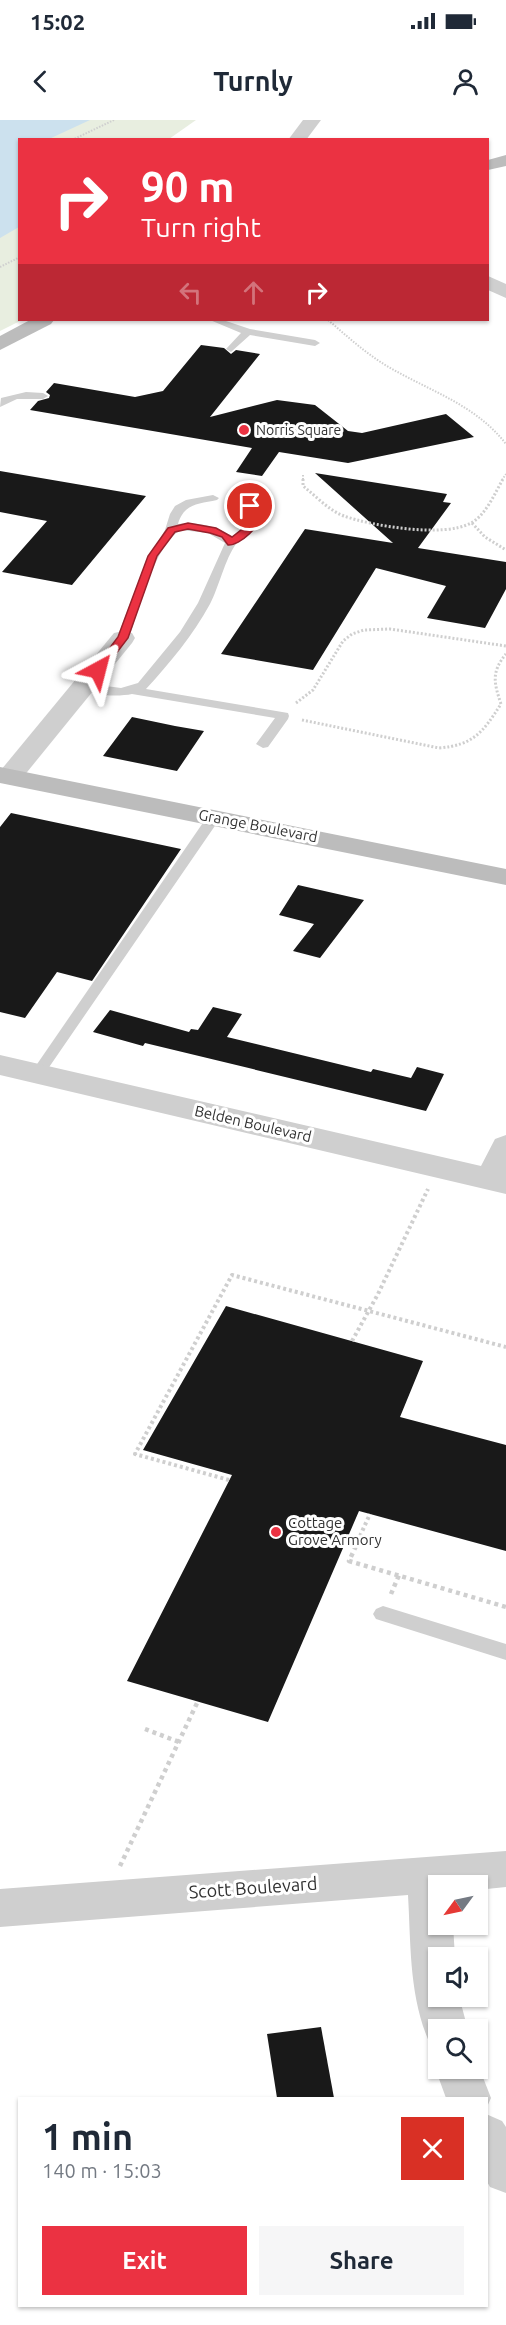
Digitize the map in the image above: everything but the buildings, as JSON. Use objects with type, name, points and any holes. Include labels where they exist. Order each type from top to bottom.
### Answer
[{"type":"street","points":[[298,138],[312,120]]},
{"type":"street","points":[[489,165],[506,160]]},
{"type":"street","points":[[489,283],[506,292]]},
{"type":"street","points":[[0,344],[42,321]]},
{"type":"street","points":[[2,777],[84,687],[123,638]]},
{"type":"street","name":"Grange Boulevard","points":[[2,777],[214,817],[506,877]]},
{"type":"street","name":"Belden Boulevard","points":[[13,1074],[498,1181]]},
{"type":"street","points":[[498,1181],[506,1146]]},
{"type":"street","name":"Scott Boulevard","points":[[0,1908],[505,1867]]},
{"type":"street","points":[[432,1935],[435,1988],[443,2019]]},
{"type":"street","points":[[461,2079],[468,2097]]},
{"type":"street","points":[[488,2140],[506,2171]]},
{"type":"lane","points":[[218,321],[248,332],[315,343]]},
{"type":"lane","points":[[231,349],[248,332]]},
{"type":"lane","points":[[0,405],[8,397],[20,394],[43,396]]},
{"type":"lane","points":[[123,638],[153,556],[171,530],[176,512],[185,504],[213,498]]},
{"type":"lane","points":[[135,691],[142,686],[185,634],[204,603],[231,543],[250,527],[255,519],[255,512],[250,506],[242,503]]},
{"type":"lane","points":[[171,530],[188,526],[213,530],[225,535],[231,543]]},
{"type":"lane","points":[[84,687],[135,691],[283,716],[263,744]]},
{"type":"lane","points":[[13,1074],[214,817]]},
{"type":"lane","points":[[383,1614],[506,1652]]},
{"type":"path","points":[[76,138],[114,120]]},
{"type":"path","points":[[0,267],[18,258]]},
{"type":"path","points":[[329,321],[366,352],[387,366],[482,417],[498,432],[506,444]]},
{"type":"path","points":[[303,475],[303,486],[327,506],[344,515],[415,529],[436,530],[457,528],[472,523],[506,474]]},
{"type":"path","points":[[472,523],[485,537],[506,550]]},
{"type":"path","points":[[506,646],[480,640],[439,638],[397,630],[375,629],[352,633],[342,642],[311,696],[287,707],[283,716],[440,748],[458,748],[472,742],[501,704],[492,676],[493,667],[506,654]]},
{"type":"path","points":[[352,1341],[438,1167]]},
{"type":"path","points":[[229,1480],[135,1454],[232,1275],[506,1347]]},
{"type":"path","points":[[370,1514],[349,1561],[506,1607]]},
{"type":"path","points":[[104,1899],[198,1701]]},
{"type":"path","points":[[145,1729],[179,1742]]},
{"type":"shaded area","points":[[0,120],[196,120],[170,138],[18,138],[18,321],[20,321],[0,331]]},
{"type":"water","points":[[0,120],[90,120],[51,138],[18,138],[18,228],[0,238]]},
{"type":"place","name":"Norris Square","points":[[244,430]]},
{"type":"place","name":"Cottage Grove Armory","points":[[276,1532]]},
{"type":"route","points":[[98,670],[123,638],[140,597],[153,556],[171,530],[188,526],[213,530],[225,535],[231,543],[250,527],[255,519],[255,512],[250,506]]}]
